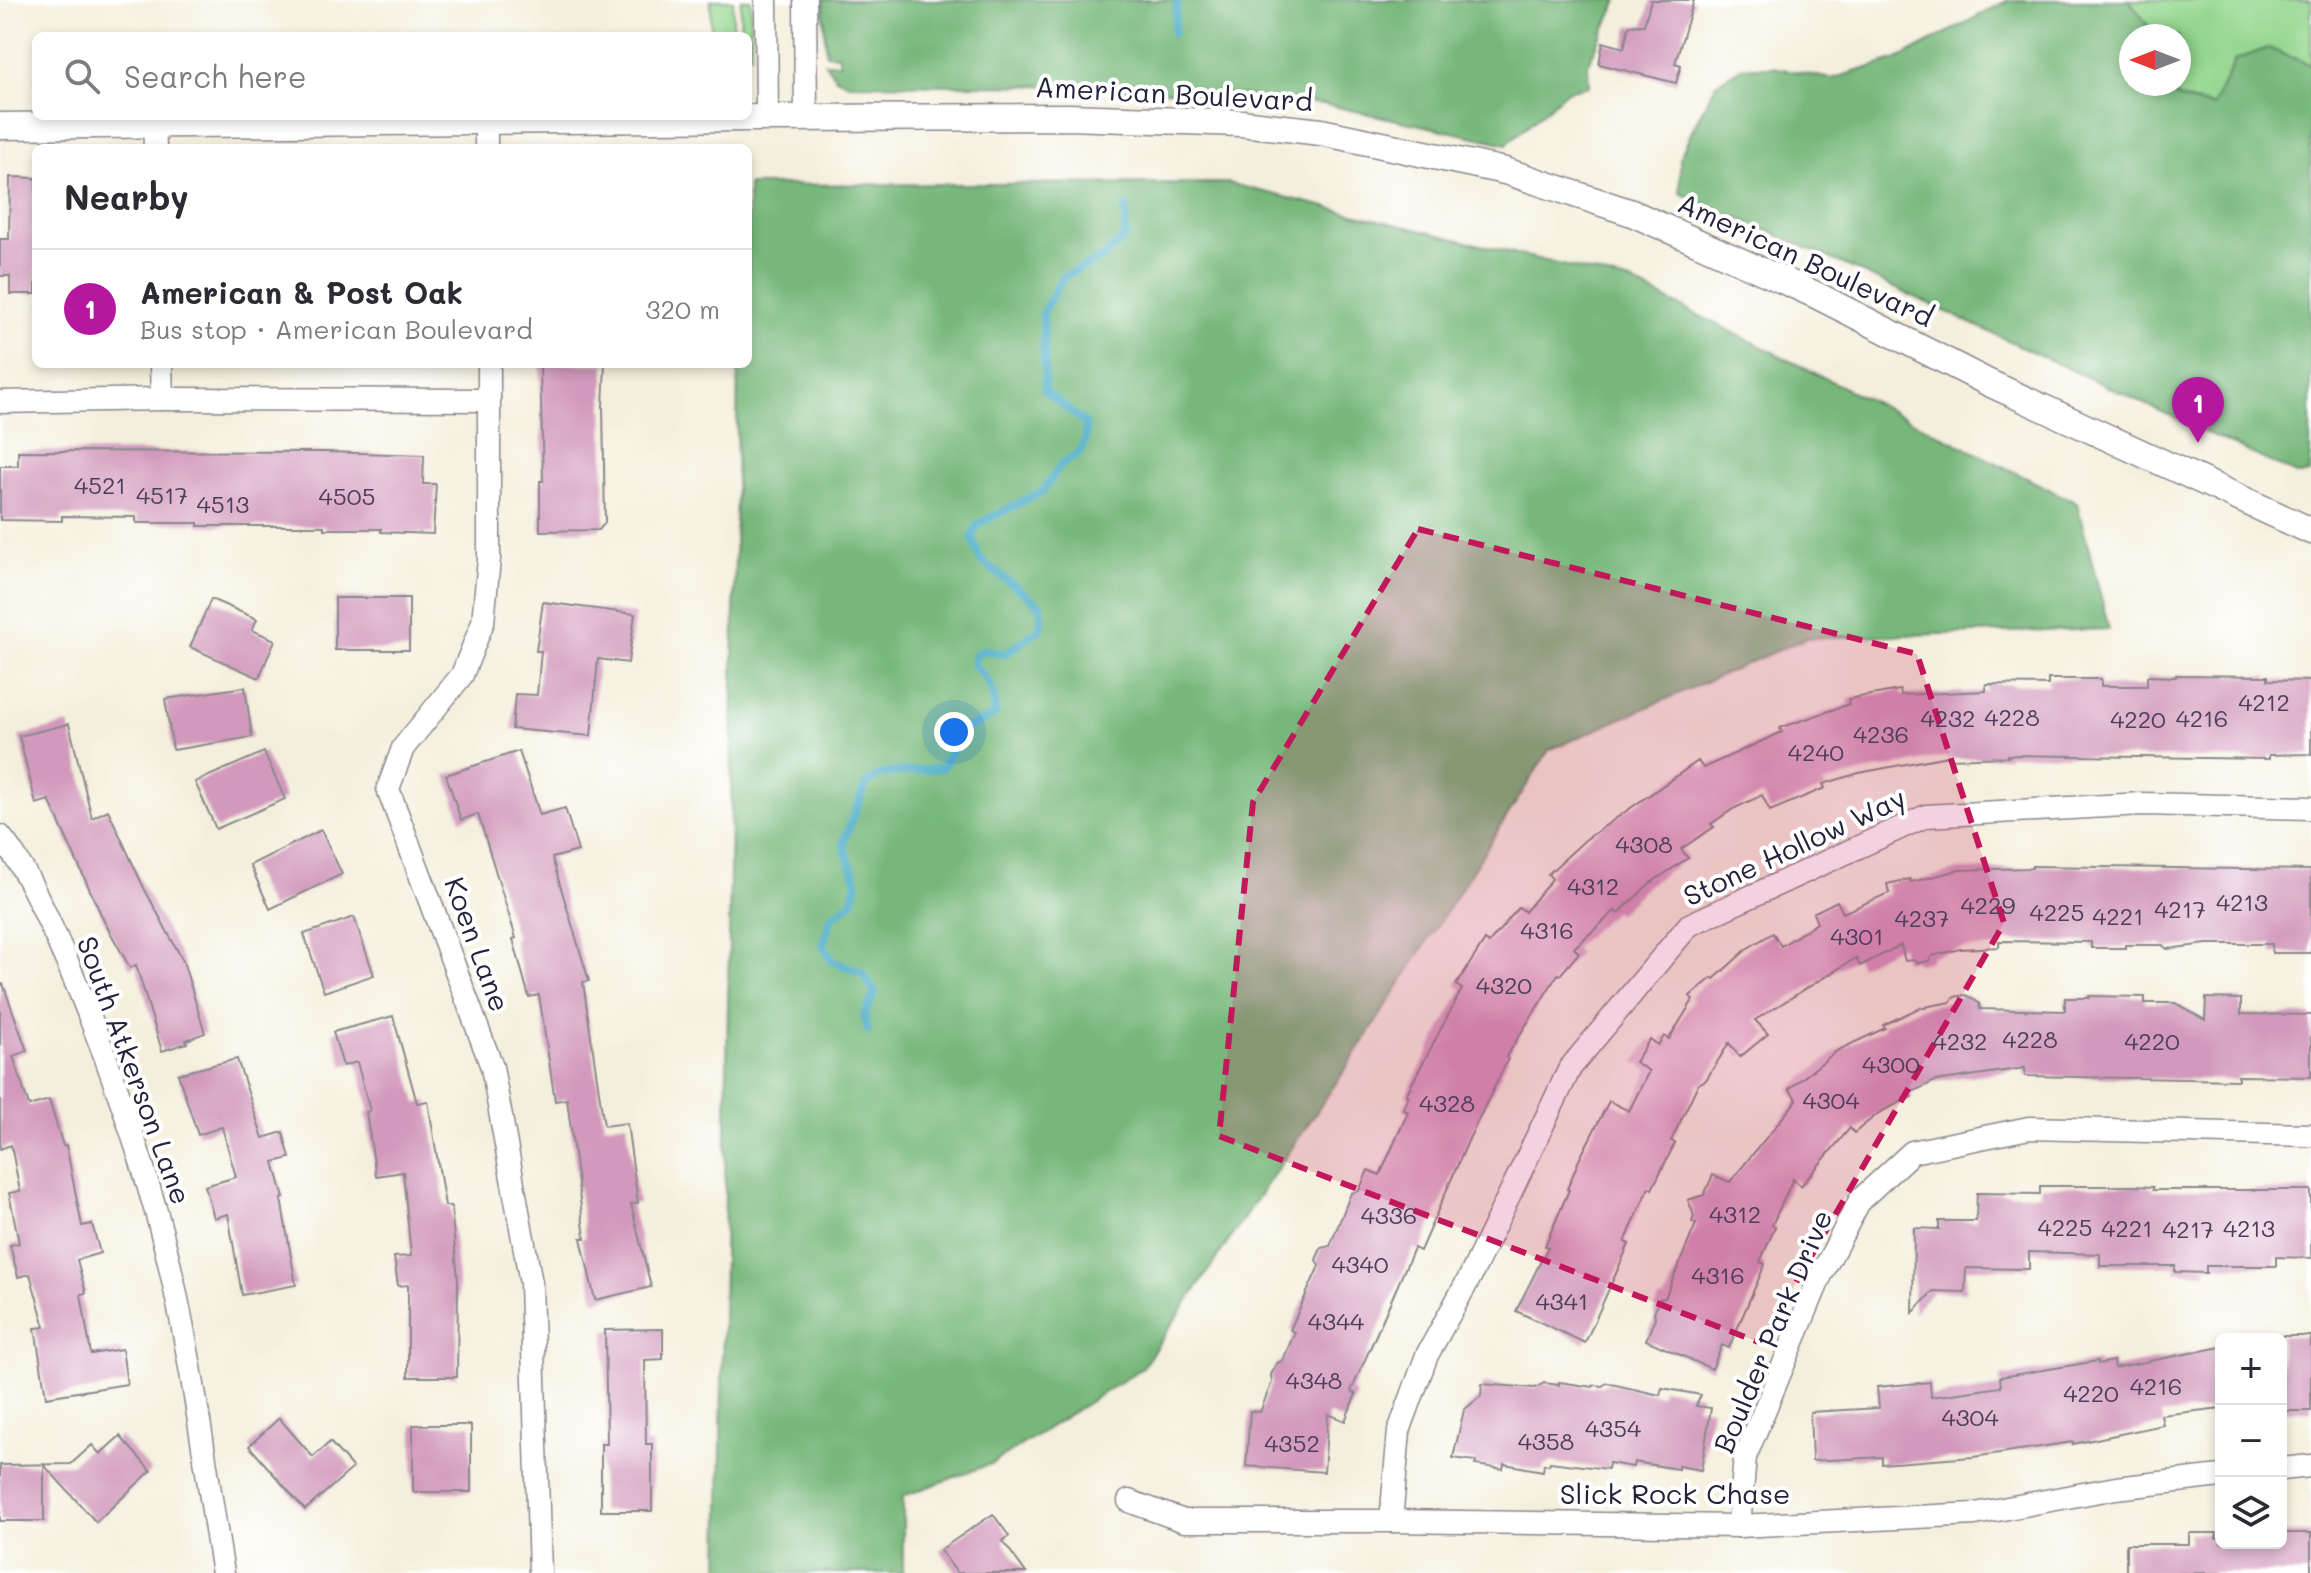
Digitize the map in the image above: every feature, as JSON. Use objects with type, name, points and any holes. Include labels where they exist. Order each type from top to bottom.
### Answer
[{"type":"street","points":[[766,0],[767,118]]},
{"type":"street","points":[[805,0],[806,118]]},
{"type":"street","name":"American Boulevard","points":[[752,118],[1069,117],[1241,123],[1321,132],[1505,171],[1632,213],[1802,288],[1989,383],[2311,531]]},
{"type":"street","points":[[486,120],[486,144]]},
{"type":"street","name":"American Boulevard","points":[[0,126],[154,135],[486,120]]},
{"type":"street","points":[[161,368],[162,399]]},
{"type":"street","name":"Koen Lane","points":[[489,368],[489,559],[483,622],[462,675],[403,748],[388,789],[492,1067],[531,1283],[540,1573]]},
{"type":"street","points":[[0,402],[489,400]]},
{"type":"street","name":"Stone Hollow Way","points":[[1391,1521],[1399,1431],[1427,1355],[1470,1277],[1570,1068],[1689,925],[1926,816],[2142,804],[2311,808]]},
{"type":"street","name":"South Atkerson Lane","points":[[0,836],[40,902],[82,996],[125,1112],[157,1217],[179,1315],[223,1573]]},
{"type":"street","name":"Boulder Park Drive","points":[[1739,1526],[1745,1457],[1820,1277],[1860,1200],[1912,1152],[2029,1128],[2311,1135]]},
{"type":"street","points":[[2287,1468],[2311,1466]]},
{"type":"street","name":"Slick Rock Chase","points":[[1129,1501],[1184,1521],[1739,1526],[1975,1514],[2116,1488],[2215,1477]]},
{"type":"highlighted area","points":[[1418,529],[1917,654],[2004,923],[1761,1343],[1219,1136],[1253,802]]},
{"type":"green space","points":[[711,0],[733,0],[733,32],[711,32]]},
{"type":"green space","points":[[741,0],[751,0],[751,32],[740,32]]},
{"type":"green space","points":[[823,0],[1618,0],[1588,64],[1589,86],[1567,91],[1507,144],[1323,104],[1243,95],[1067,86],[849,84],[836,78],[825,63],[839,63],[839,55],[826,54]]},
{"type":"green space","points":[[2008,0],[2129,0],[2147,24],[2119,24],[2119,96],[2176,96],[2213,106],[2235,60],[2268,48],[2311,65],[2310,474],[2298,475],[1839,262],[1680,193],[1680,157],[1699,116],[1717,83],[1743,67],[1773,67],[1831,79],[1898,59]]},
{"type":"green space","points":[[2129,0],[2311,0],[2311,65],[2268,48],[2235,60],[2214,106],[2179,99],[2176,96],[2191,96],[2191,24],[2147,24]]},
{"type":"green space","points":[[1228,183],[1631,282],[2077,503],[2109,629],[1806,638],[1549,750],[1351,1061],[1142,1368],[993,1463],[903,1496],[903,1573],[719,1573],[738,368],[752,368],[752,185]]},
{"type":"building","points":[[1651,0],[1694,0],[1675,63],[1681,65],[1676,83],[1599,64],[1603,42],[1624,48],[1629,26],[1644,25]]},
{"type":"building","points":[[10,177],[32,178],[32,294],[10,294],[10,276],[0,276],[0,239],[9,239]]},
{"type":"building","points":[[540,368],[605,368],[605,523],[599,530],[540,531],[540,481],[543,481]]},
{"type":"building","points":[[18,451],[424,455],[423,484],[436,484],[433,534],[381,532],[381,529],[324,529],[324,526],[136,523],[136,517],[62,516],[62,521],[0,520],[0,466],[18,466]]},
{"type":"building","points":[[335,598],[409,598],[409,650],[335,650]]},
{"type":"building","points":[[211,599],[257,619],[252,630],[275,640],[259,678],[190,647]]},
{"type":"building","points":[[543,602],[635,614],[628,663],[598,659],[591,736],[512,729],[515,694],[537,695],[541,651],[536,651]]},
{"type":"building","points":[[2147,676],[2268,676],[2268,680],[2311,681],[2311,754],[2269,755],[2269,759],[2008,755],[1948,759],[1948,756],[1859,773],[1823,784],[1825,788],[1770,811],[1762,795],[1733,809],[1711,824],[1714,827],[1681,849],[1688,858],[1649,884],[1618,914],[1615,911],[1574,948],[1579,953],[1558,974],[1506,1057],[1508,1059],[1420,1251],[1414,1248],[1351,1391],[1356,1394],[1345,1421],[1328,1414],[1324,1472],[1246,1466],[1250,1411],[1260,1412],[1272,1382],[1271,1375],[1276,1364],[1283,1360],[1295,1332],[1290,1330],[1319,1266],[1316,1260],[1321,1248],[1330,1246],[1351,1193],[1359,1191],[1368,1170],[1380,1175],[1408,1112],[1403,1109],[1409,1096],[1406,1095],[1462,989],[1456,985],[1485,940],[1489,943],[1519,907],[1525,912],[1552,879],[1548,874],[1585,840],[1698,761],[1703,768],[1782,732],[1780,728],[1849,704],[1848,699],[1900,690],[1901,695],[1986,691],[1986,684],[2048,685],[2048,679],[2101,679],[2101,686],[2147,686]]},
{"type":"building","points":[[245,687],[252,737],[173,750],[165,699]]},
{"type":"building","points":[[69,724],[92,818],[108,810],[143,886],[183,961],[205,1033],[186,1040],[187,1043],[162,1051],[136,965],[130,968],[104,921],[49,800],[36,804],[19,736]]},
{"type":"building","points":[[519,751],[540,815],[565,808],[578,851],[552,858],[589,981],[583,982],[604,1126],[627,1123],[638,1203],[631,1204],[651,1287],[595,1300],[581,1238],[585,1238],[567,1099],[555,1101],[539,995],[529,997],[513,939],[516,938],[478,814],[461,820],[446,775]]},
{"type":"building","points":[[264,752],[285,799],[216,829],[195,782]]},
{"type":"building","points":[[321,830],[342,874],[270,909],[250,865]]},
{"type":"building","points":[[2032,866],[2311,870],[2311,953],[2272,953],[2272,944],[2207,944],[2167,949],[2162,945],[2091,948],[2091,942],[1999,941],[1999,947],[1960,949],[1918,963],[1905,961],[1901,945],[1860,966],[1856,958],[1755,1020],[1768,1034],[1740,1057],[1729,1043],[1706,1080],[1698,1084],[1671,1141],[1675,1143],[1652,1189],[1649,1187],[1625,1242],[1629,1244],[1585,1343],[1516,1311],[1548,1247],[1545,1246],[1579,1160],[1609,1101],[1629,1111],[1649,1071],[1635,1062],[1650,1039],[1658,1045],[1664,1036],[1669,1039],[1693,1000],[1690,996],[1748,948],[1773,933],[1781,946],[1817,923],[1813,913],[1837,901],[1843,913],[1889,893],[1887,884],[1910,879],[1911,882],[1959,870]]},
{"type":"building","points":[[354,917],[374,975],[324,992],[304,934]]},
{"type":"building","points":[[3,984],[27,1051],[13,1056],[29,1106],[49,1100],[63,1146],[66,1145],[82,1226],[92,1224],[100,1253],[77,1260],[86,1293],[81,1294],[91,1354],[122,1349],[127,1384],[46,1397],[35,1328],[45,1327],[30,1274],[18,1277],[10,1245],[19,1243],[9,1193],[20,1191],[11,1145],[0,1149],[0,985]]},
{"type":"building","points":[[1966,995],[1979,1003],[1980,1009],[2065,1011],[2065,998],[2145,997],[2145,1003],[2175,1003],[2205,1020],[2206,998],[2241,999],[2241,1014],[2311,1015],[2311,1077],[2238,1076],[2238,1080],[2025,1076],[2025,1068],[1935,1081],[1910,1093],[1912,1097],[1880,1112],[1854,1133],[1850,1128],[1801,1186],[1793,1179],[1772,1225],[1775,1227],[1760,1262],[1765,1264],[1729,1348],[1722,1345],[1712,1369],[1646,1340],[1659,1299],[1665,1298],[1696,1224],[1692,1222],[1694,1216],[1688,1200],[1704,1195],[1713,1175],[1730,1182],[1797,1100],[1789,1089],[1838,1050],[1885,1028],[1883,1025],[1919,1008],[1951,1002],[1954,997]]},
{"type":"building","points":[[393,1016],[417,1103],[428,1101],[445,1206],[451,1206],[458,1280],[457,1377],[408,1377],[408,1285],[398,1286],[394,1257],[411,1256],[403,1172],[376,1176],[366,1112],[370,1111],[357,1062],[343,1066],[333,1032]]},
{"type":"building","points":[[237,1059],[263,1138],[283,1132],[290,1158],[274,1162],[284,1198],[281,1199],[296,1285],[242,1295],[228,1214],[214,1218],[205,1186],[236,1177],[222,1127],[198,1135],[178,1074]]},
{"type":"building","points":[[2040,1186],[2311,1190],[2311,1258],[2276,1257],[2276,1266],[2206,1266],[2206,1273],[2175,1272],[2175,1266],[2100,1266],[2100,1254],[2029,1252],[2029,1269],[1966,1268],[1965,1292],[1933,1291],[1913,1313],[1914,1228],[1939,1229],[1939,1221],[1976,1221],[1977,1193],[2040,1194]]},
{"type":"building","points":[[663,1329],[663,1359],[645,1360],[646,1444],[652,1444],[652,1511],[601,1511],[601,1444],[607,1444],[605,1330]]},
{"type":"building","points":[[2287,1336],[2311,1336],[2311,1411],[2287,1411]]},
{"type":"building","points":[[2215,1348],[2215,1409],[2161,1415],[2163,1425],[2073,1444],[1973,1457],[1882,1464],[1882,1457],[1812,1461],[1810,1412],[1879,1408],[1877,1387],[1930,1382],[1931,1397],[2001,1387],[2000,1377],[2098,1361],[2098,1364],[2113,1361],[2114,1368]]},
{"type":"building","points":[[1559,1382],[1593,1387],[1607,1383],[1660,1395],[1662,1388],[1701,1395],[1696,1406],[1711,1408],[1701,1470],[1634,1462],[1633,1467],[1609,1463],[1608,1469],[1550,1462],[1549,1465],[1544,1464],[1543,1471],[1504,1464],[1503,1469],[1475,1465],[1476,1461],[1453,1458],[1464,1410],[1481,1396],[1482,1384],[1535,1388],[1544,1383],[1559,1385]]},
{"type":"building","points":[[279,1418],[313,1457],[330,1442],[353,1468],[305,1510],[249,1446]]},
{"type":"building","points":[[413,1425],[471,1425],[471,1492],[413,1492]]},
{"type":"building","points":[[120,1436],[151,1471],[96,1522],[44,1465],[44,1521],[0,1521],[0,1465],[71,1464],[92,1445],[100,1454]]},
{"type":"building","points":[[993,1514],[1009,1536],[1003,1541],[1026,1573],[957,1573],[940,1550]]},
{"type":"building","points":[[2189,1533],[2215,1533],[2215,1549],[2287,1549],[2287,1533],[2311,1533],[2311,1573],[2126,1573],[2126,1544],[2189,1544]]},
{"type":"waterway","points":[[1174,33],[1177,0]]},
{"type":"waterway","points":[[868,1030],[864,1016],[875,992],[861,972],[832,961],[823,945],[831,917],[852,902],[857,882],[843,843],[866,784],[881,774],[942,768],[963,730],[995,715],[991,688],[974,666],[975,655],[984,650],[1005,654],[1041,628],[1041,606],[980,560],[972,537],[978,524],[1043,491],[1061,465],[1079,453],[1086,439],[1085,423],[1045,391],[1043,312],[1063,277],[1104,257],[1125,237],[1126,207]]},
{"type":"place","name":"American & Post Oak","points":[[2198,443]]}]
